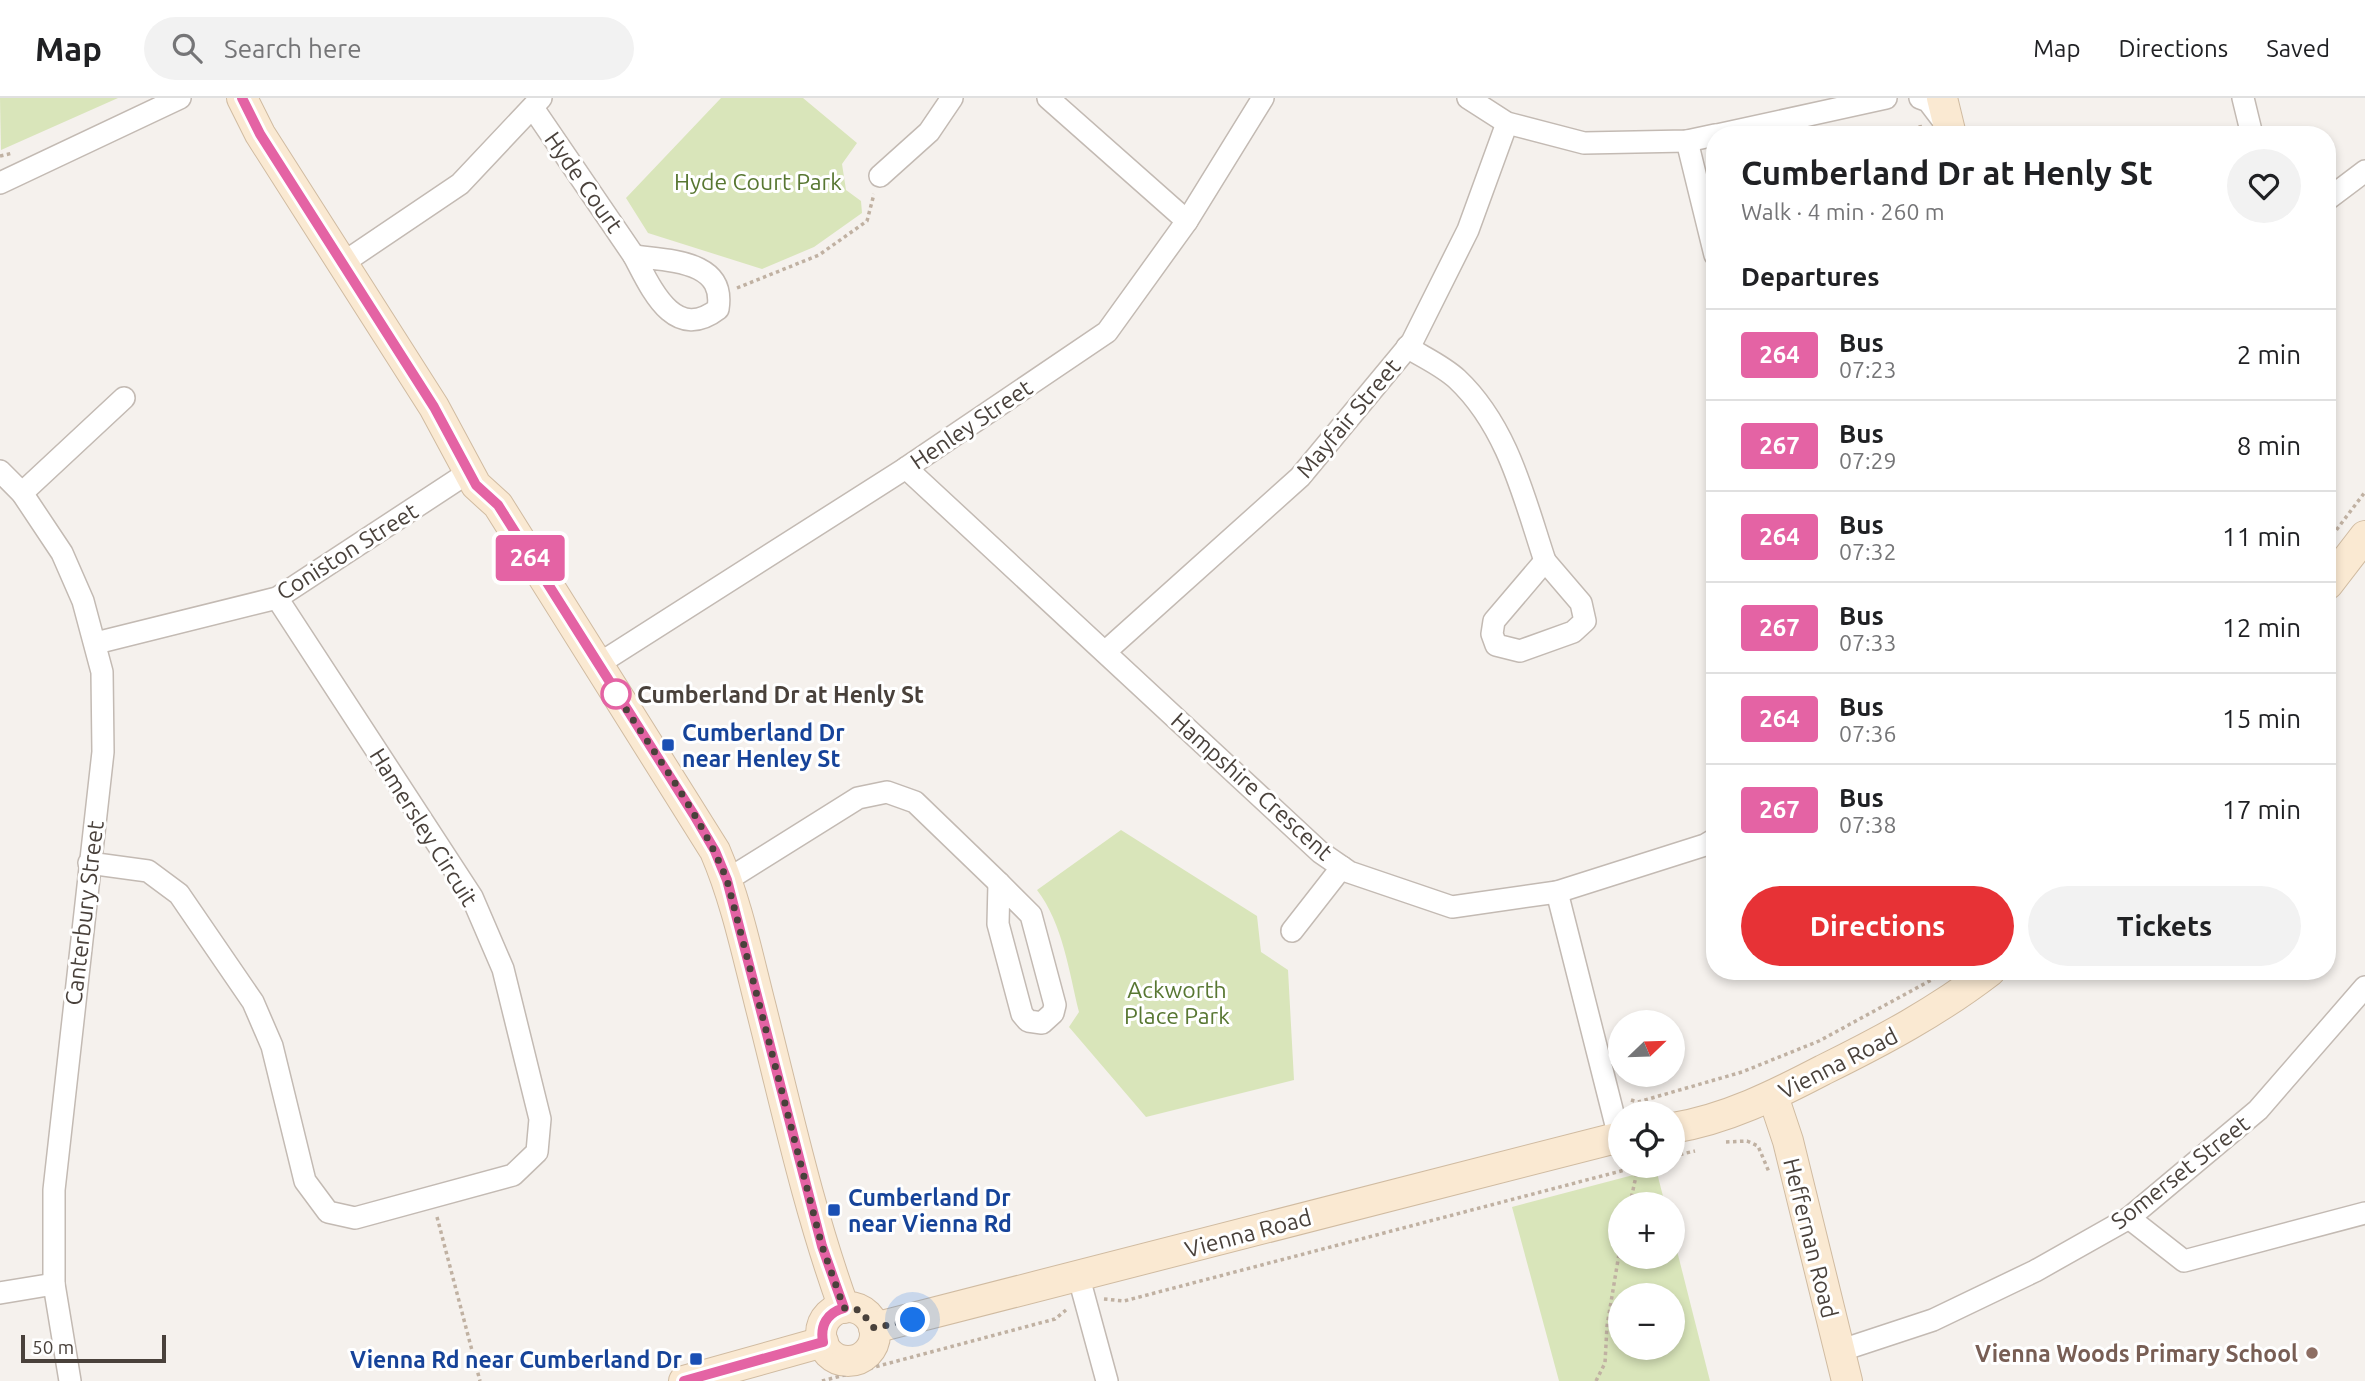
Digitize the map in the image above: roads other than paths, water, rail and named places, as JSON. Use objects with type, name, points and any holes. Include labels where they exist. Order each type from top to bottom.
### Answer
[{"type":"street","points":[[0,183],[180,98]]},
{"type":"street","points":[[242,98],[260,134],[450,434],[476,485],[498,505],[715,851],[727,880],[822,1246],[844,1308]]},
{"type":"street","points":[[880,176],[929,132],[952,98]]},
{"type":"street","points":[[1048,98],[1187,221]]},
{"type":"street","name":"Henley Street","points":[[597,665],[906,468],[1107,332],[1187,221],[1263,98]]},
{"type":"street","points":[[1468,98],[1507,123],[1584,143],[1687,141],[1706,137]]},
{"type":"street","points":[[1920,98],[1928,101],[1946,126]]},
{"type":"street","points":[[1942,98],[1949,126]]},
{"type":"street","points":[[2243,98],[2250,126]]},
{"type":"street","points":[[1758,126],[1883,99]]},
{"type":"street","points":[[343,263],[460,184],[537,103]]},
{"type":"street","name":"Hyde Court","points":[[537,103],[634,256],[659,303],[677,316],[695,319],[709,316],[718,309],[720,297],[717,283],[703,271],[686,264],[634,256]]},
{"type":"street","name":"Mayfair Street","points":[[1105,652],[1300,477],[1407,347],[1468,230],[1507,123]]},
{"type":"street","points":[[1687,141],[1706,218]]},
{"type":"street","points":[[2336,194],[2365,171]]},
{"type":"street","points":[[1407,347],[1457,379],[1489,418],[1508,450],[1545,561],[1581,603],[1585,621],[1573,632],[1520,651],[1496,645],[1492,634],[1494,621],[1545,561]]},
{"type":"street","points":[[22,493],[124,398]]},
{"type":"street","name":"Hampshire Crescent","points":[[906,468],[1320,852],[1342,867],[1452,907],[1557,892],[1706,844]]},
{"type":"street","name":"Canterbury Street","points":[[0,471],[22,493],[62,553],[96,643],[102,672],[103,752],[57,1147],[52,1228],[54,1284],[70,1381]]},
{"type":"street","name":"Coniston Street","points":[[96,643],[276,598],[469,472]]},
{"type":"street","points":[[2336,574],[2365,537]]},
{"type":"street","name":"Hamersley Circuit","points":[[89,863],[148,871],[179,894],[238,980],[253,1002],[272,1046],[305,1181],[328,1212],[355,1218],[513,1175],[537,1152],[540,1118],[503,969],[472,897],[276,598]]},
{"type":"street","points":[[727,880],[858,798],[887,792],[915,803],[999,883],[1031,915],[1055,1005],[1053,1013],[1042,1023],[1028,1021],[1022,1014],[998,924],[999,883]]},
{"type":"street","points":[[1293,931],[1342,867]]},
{"type":"street","points":[[1557,892],[1611,1101]]},
{"type":"street","name":"Vienna Road","points":[[1685,1125],[1737,1111],[1773,1096],[1901,1031],[1977,980]]},
{"type":"street","name":"Somerset Street","points":[[1839,1352],[1933,1320],[2035,1272],[2129,1219],[2258,1110],[2365,987]]},
{"type":"street","name":"Heffernan Road","points":[[1773,1096],[1788,1141],[1847,1381]]},
{"type":"street","name":"Vienna Road","points":[[874,1328],[1079,1278],[1608,1140]]},
{"type":"street","points":[[2129,1219],[2184,1261],[2365,1213]]},
{"type":"street","points":[[1079,1278],[1107,1381]]},
{"type":"street","points":[[0,1293],[54,1284]]},
{"type":"street","points":[[844,1308],[860,1310],[874,1328],[872,1346],[867,1353],[851,1361],[834,1356],[823,1342],[821,1333],[828,1316],[844,1308]]},
{"type":"street","points":[[684,1381],[823,1342]]},
{"type":"place","name":"Cumberland Dr at Henly St","points":[[616,694]]},
{"type":"place","name":"Cumberland Dr near Henley St","points":[[668,745]]},
{"type":"place","name":"Cumberland Dr near Vienna Rd","points":[[834,1210]]},
{"type":"place","name":"Vienna Woods Primary School","points":[[2312,1353]]},
{"type":"place","name":"Vienna Rd near Cumberland Dr","points":[[696,1359]]},
{"type":"park label","name":"Hyde Court Park","points":[[758,181]]},
{"type":"park label","name":"Ackworth Place Park","points":[[1177,1002]]}]
